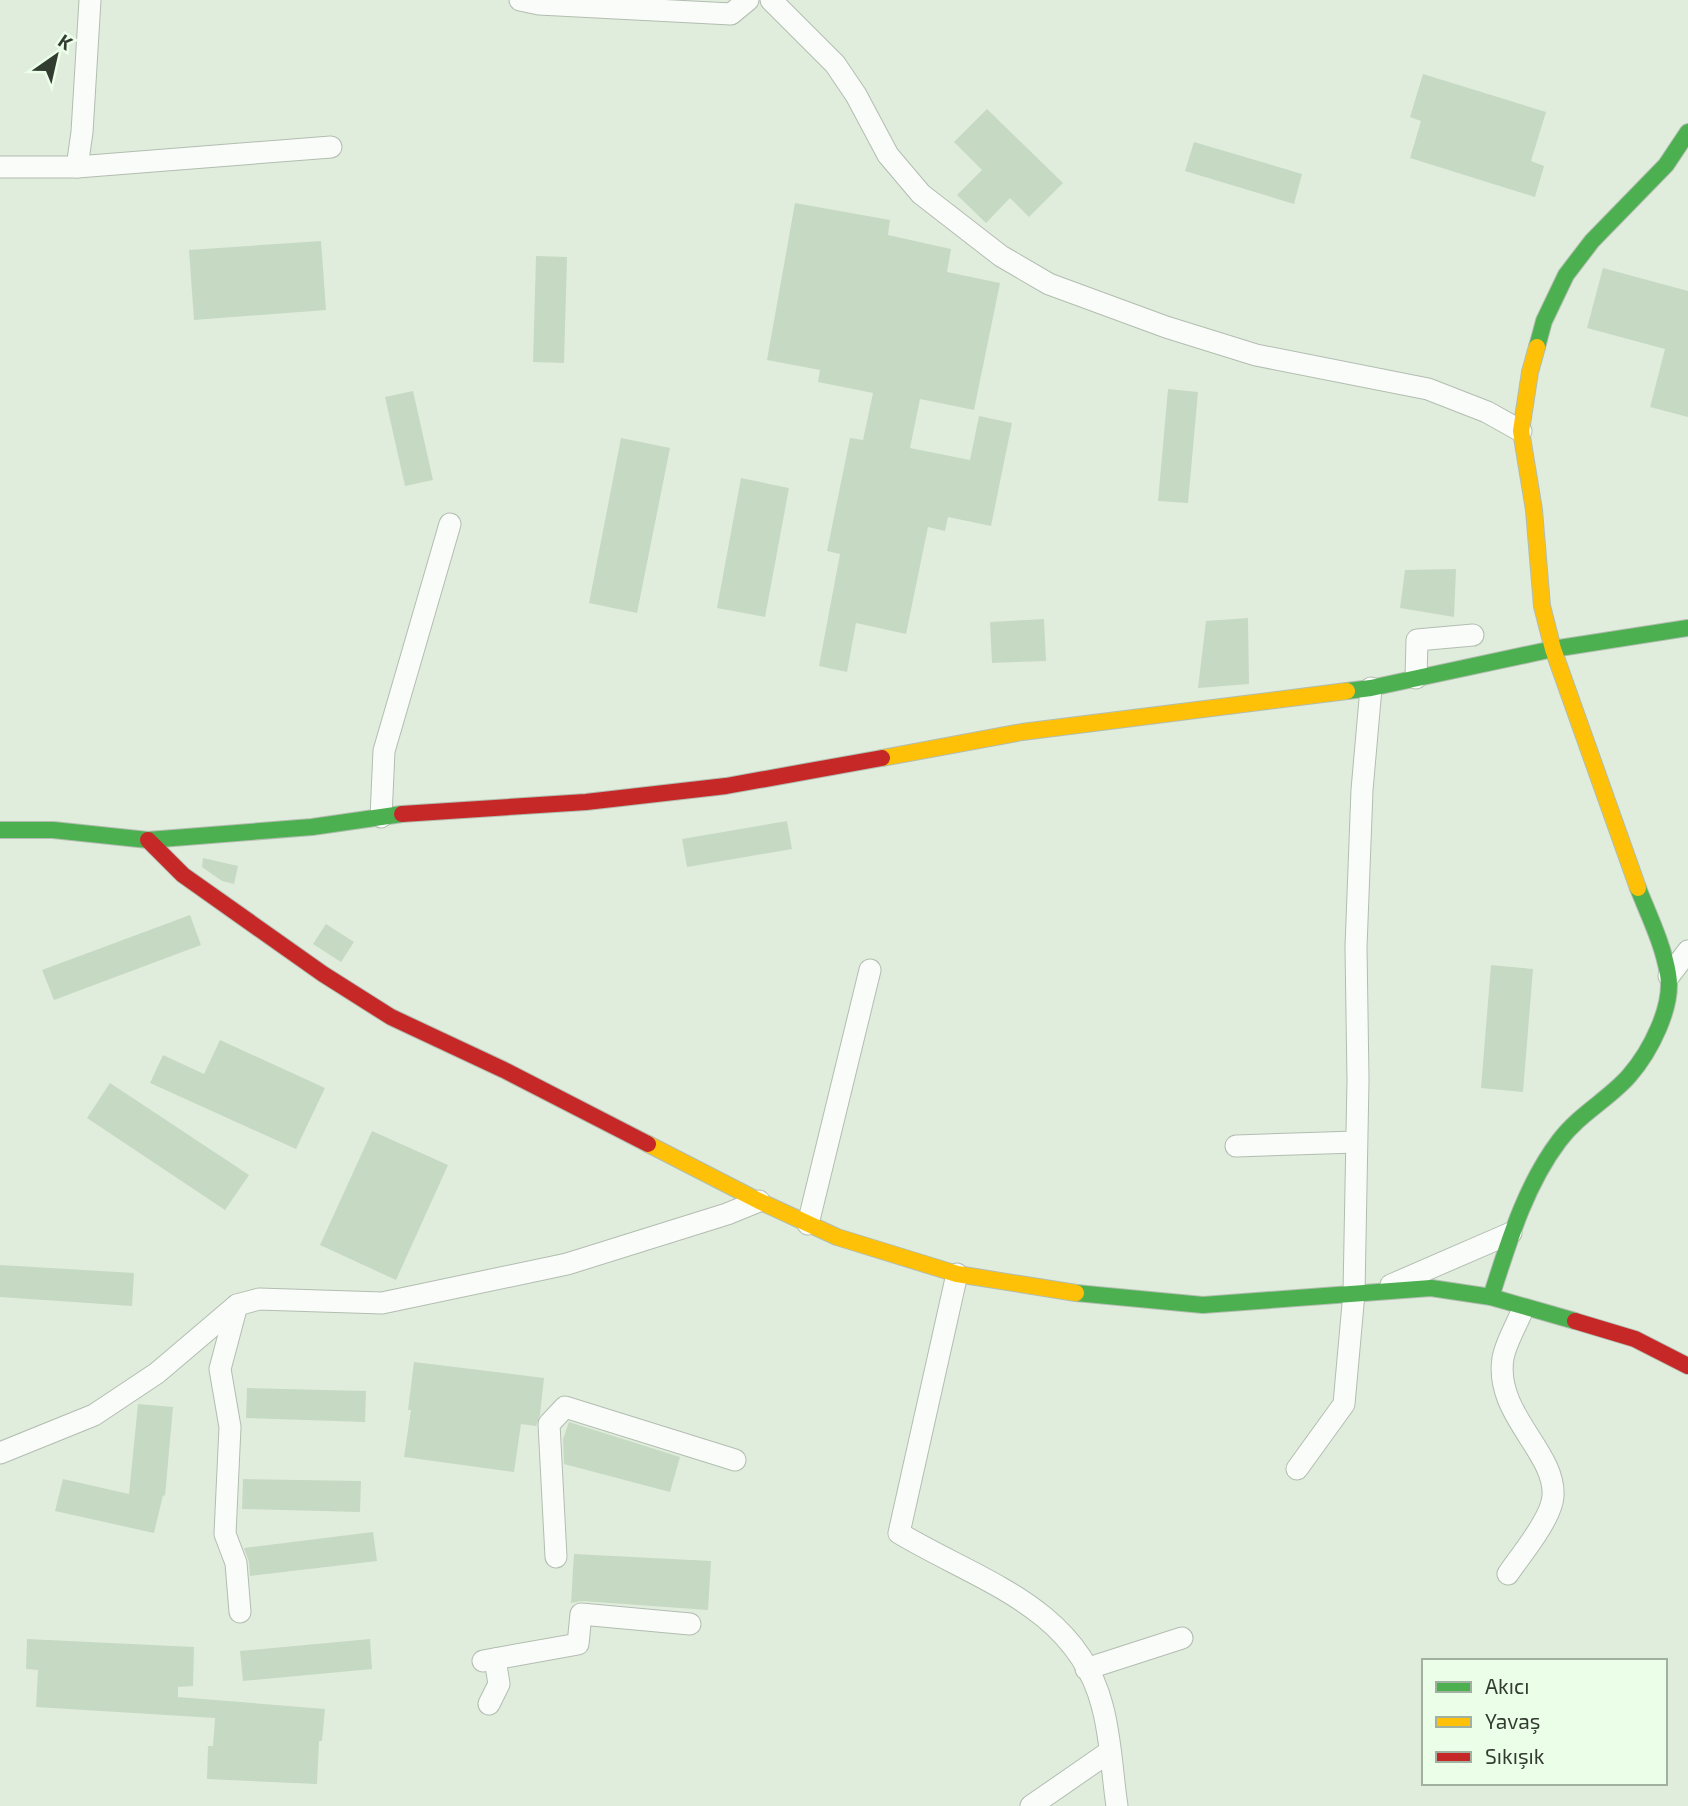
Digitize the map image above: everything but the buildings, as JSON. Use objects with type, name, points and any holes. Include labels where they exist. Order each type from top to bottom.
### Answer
[{"type":"street","points":[[77,167],[82,132],[90,0]]},
{"type":"street","points":[[520,0],[539,4],[731,15],[748,0]]},
{"type":"street","points":[[771,0],[835,64],[856,95],[888,155],[921,194],[1001,256],[1037,277],[1054,286],[1166,327],[1256,355],[1428,389],[1487,412],[1521,431]]},
{"type":"street","points":[[1491,1297],[1511,1233],[1538,1176],[1559,1141],[1589,1109],[1629,1076],[1650,1045],[1665,1014],[1669,975],[1553,649],[1542,606],[1534,510],[1521,431],[1530,372],[1544,321],[1566,275],[1592,241],[1666,165],[1688,132]]},
{"type":"street","points":[[0,167],[77,167],[331,147]]},
{"type":"street","points":[[381,817],[384,751],[450,524]]},
{"type":"street","points":[[0,830],[54,830],[148,840],[312,827],[425,811],[586,802],[726,786],[1022,732],[1371,688],[1553,649],[1688,628]]},
{"type":"street","points":[[1416,678],[1417,640],[1473,635]]},
{"type":"street","points":[[1297,1469],[1344,1404],[1354,1293],[1358,1080],[1356,947],[1362,790],[1371,688]]},
{"type":"street","points":[[148,840],[183,875],[323,974],[391,1017],[504,1070],[759,1201],[837,1237],[957,1274],[1072,1293],[1203,1305],[1431,1288],[1491,1297],[1635,1339],[1688,1366]]},
{"type":"street","points":[[1669,975],[1688,951]]},
{"type":"street","points":[[808,1224],[870,970]]},
{"type":"street","points":[[1236,1146],[1356,1142]]},
{"type":"street","points":[[0,1454],[94,1415],[156,1373],[237,1305],[259,1299],[382,1303],[567,1264],[727,1214],[759,1201]]},
{"type":"street","points":[[1376,1292],[1511,1233]]},
{"type":"street","points":[[957,1274],[899,1533],[1030,1604],[1051,1622],[1073,1647],[1102,1705],[1117,1806]]},
{"type":"street","points":[[237,1305],[220,1369],[230,1427],[225,1534],[236,1563],[240,1612]]},
{"type":"street","points":[[1508,1574],[1547,1515],[1553,1497],[1551,1478],[1511,1408],[1505,1385],[1503,1358],[1523,1308]]},
{"type":"street","points":[[556,1557],[550,1424],[565,1407],[735,1460]]},
{"type":"street","points":[[489,1704],[499,1684],[489,1660],[578,1643],[581,1614],[690,1624]]},
{"type":"street","points":[[1086,1669],[1182,1638]]},
{"type":"street","points":[[1031,1806],[1109,1752]]},
{"type":"traffic: fast","points":[[1537,347],[1544,321],[1566,275],[1592,241],[1666,165],[1688,132]]},
{"type":"traffic: fast","points":[[1347,691],[1553,649],[1688,628]]},
{"type":"traffic: fast","points":[[0,830],[53,830],[148,840],[312,827],[402,814]]},
{"type":"traffic: fast","points":[[1491,1297],[1527,1196],[1547,1158],[1567,1131],[1629,1076],[1659,1028],[1667,1000],[1668,974],[1663,952],[1638,888]]},
{"type":"traffic: fast","points":[[1076,1293],[1203,1305],[1431,1288],[1491,1297],[1575,1321]]},
{"type":"traffic: slow","points":[[1537,347],[1530,372],[1521,431],[1534,510],[1542,606],[1553,649],[1638,888]]},
{"type":"traffic: slow","points":[[882,758],[1022,732],[1347,691]]},
{"type":"traffic: slow","points":[[648,1144],[759,1201],[837,1237],[957,1274],[1076,1293]]},
{"type":"traffic: jam","points":[[402,814],[586,802],[726,786],[882,758]]},
{"type":"traffic: jam","points":[[148,840],[183,875],[323,974],[391,1017],[504,1070],[648,1144]]},
{"type":"traffic: jam","points":[[1575,1321],[1635,1339],[1688,1366]]}]
